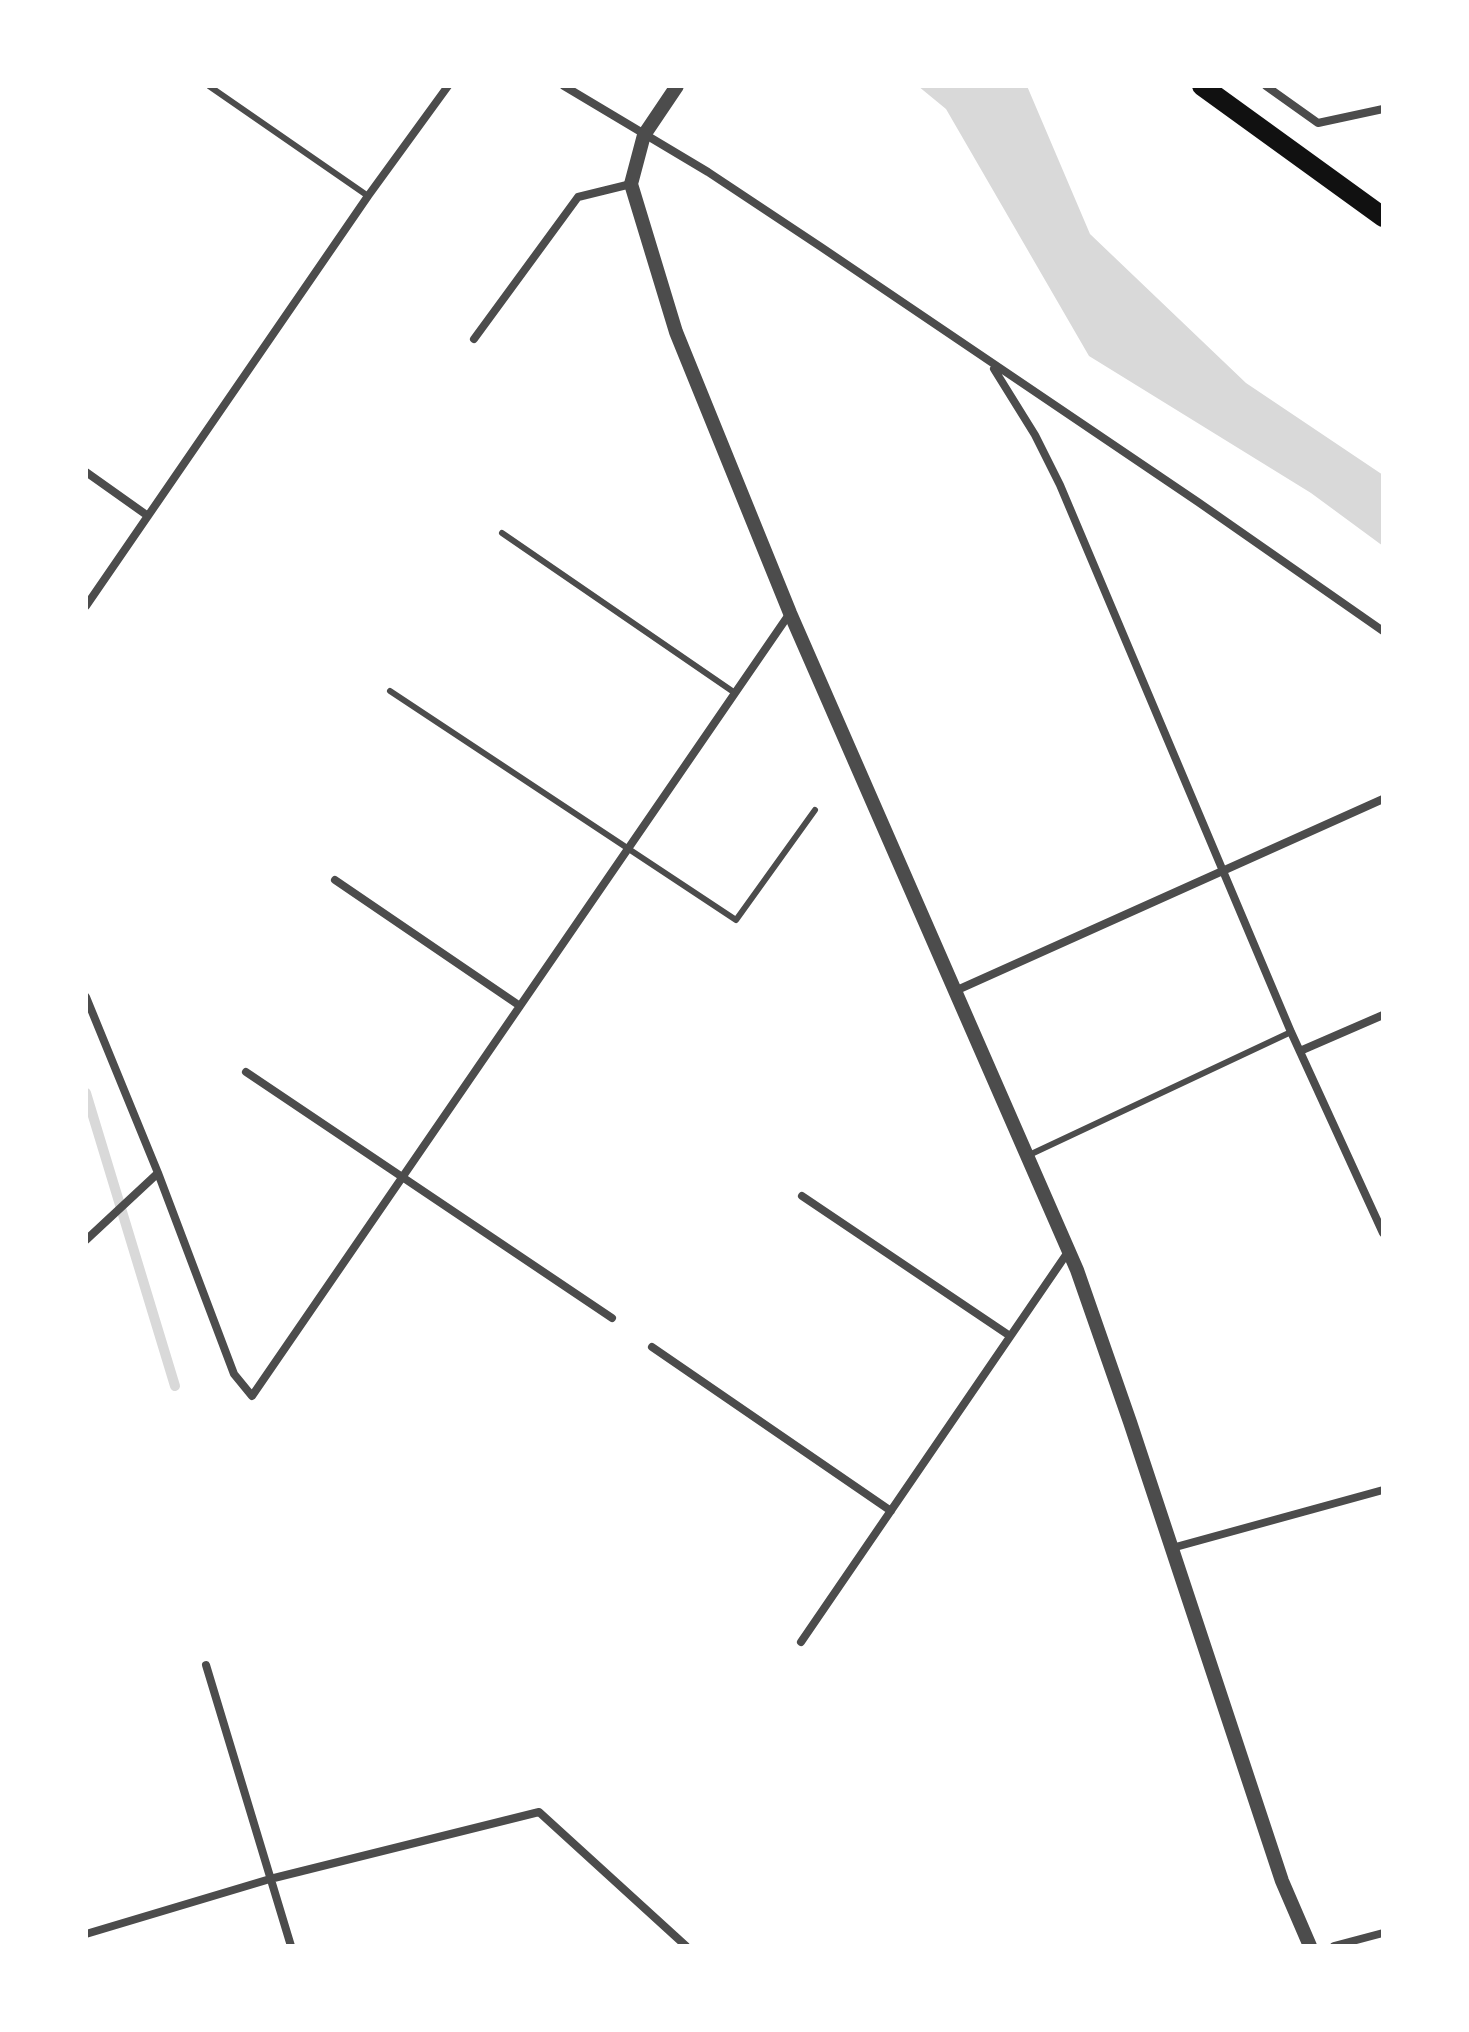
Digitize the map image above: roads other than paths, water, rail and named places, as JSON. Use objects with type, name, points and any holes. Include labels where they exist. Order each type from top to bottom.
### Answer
[{"type":"main road","points":[[1202,86],[1383,217]]},
{"type":"street","points":[[86,606],[368,196],[448,86]]},
{"type":"street","points":[[564,86],[721,180],[1383,631]]},
{"type":"street","points":[[677,86],[644,135],[631,184],[676,332],[790,613],[1068,1252],[1125,1408],[1282,1881],[1310,1946]]},
{"type":"street","points":[[1266,86],[1318,123],[1383,109]]},
{"type":"street","points":[[474,339],[578,197],[631,184]]},
{"type":"street","points":[[992,365],[1035,435],[1060,485],[1291,1032],[1383,1233]]},
{"type":"street","points":[[86,472],[148,516]]},
{"type":"street","points":[[86,997],[158,1173],[234,1374],[252,1396],[790,613]]},
{"type":"street","points":[[955,991],[1383,799]]},
{"type":"street","points":[[335,880],[520,1006]]},
{"type":"street","points":[[1300,1051],[1383,1015]]},
{"type":"street","points":[[246,1072],[612,1318]]},
{"type":"street","points":[[86,1240],[158,1173]]},
{"type":"street","points":[[802,1196],[1010,1336]]},
{"type":"street","points":[[801,1642],[1068,1252]]},
{"type":"street","points":[[652,1347],[891,1511]]},
{"type":"street","points":[[1172,1548],[1383,1490]]},
{"type":"street","points":[[206,1665],[291,1946]]},
{"type":"street","points":[[86,1934],[270,1879],[539,1812],[686,1946]]},
{"type":"street","points":[[1334,1946],[1383,1933]]},
{"type":"lane","points":[[209,86],[368,196]]},
{"type":"lane","points":[[502,533],[735,693]]},
{"type":"lane","points":[[390,691],[736,920],[815,810]]},
{"type":"lane","points":[[1027,1156],[1291,1032]]},
{"type":"waterway","points":[[86,1093],[175,1386]]}]
